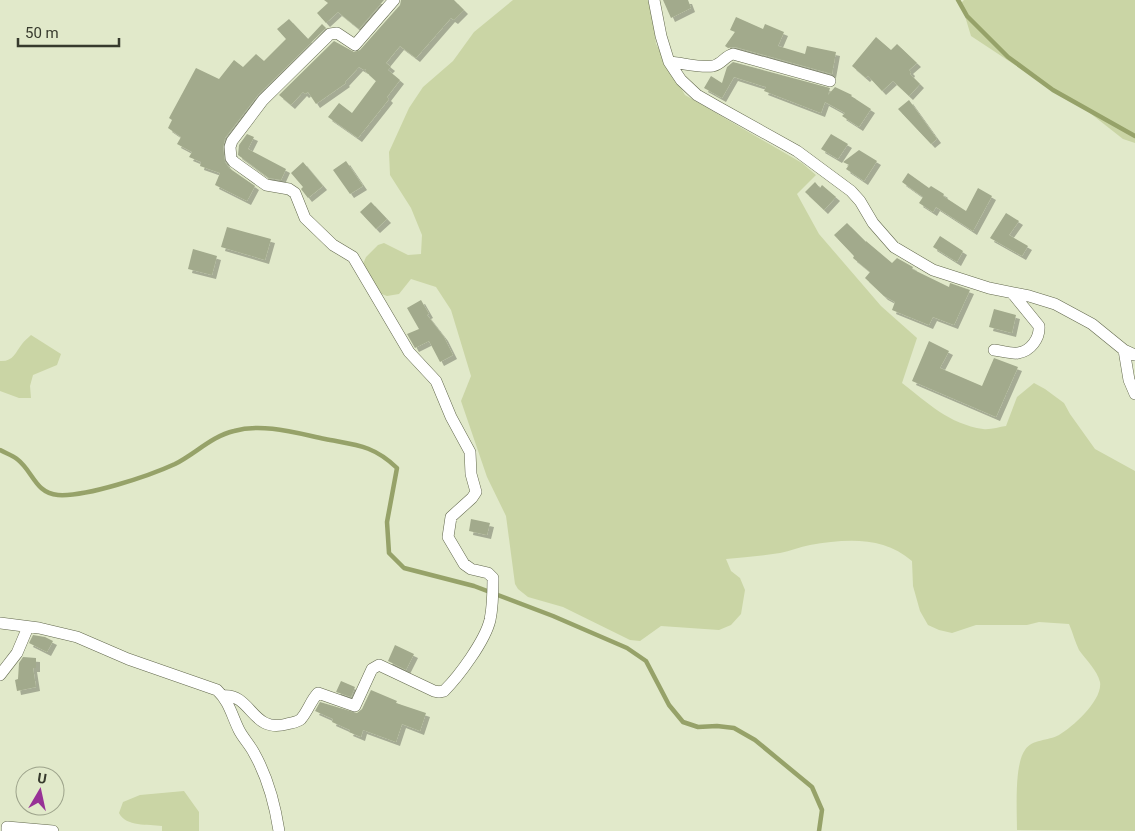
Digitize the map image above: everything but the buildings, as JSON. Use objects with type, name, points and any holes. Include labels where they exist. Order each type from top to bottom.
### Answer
[{"type":"street","points":[[224,696],[231,695],[239,698],[257,718],[273,726],[300,720],[318,693],[355,706],[372,668],[379,664],[434,691],[444,691],[480,643],[490,620],[493,601],[493,578],[488,573],[471,569],[464,564],[448,537],[451,517],[476,492],[471,474],[470,452],[451,417],[436,381],[409,352],[353,257],[333,245],[304,218],[295,193],[289,189],[266,185],[234,162],[230,152],[232,141],[263,100],[330,34],[337,33],[355,45],[394,0]]},
{"type":"street","points":[[654,0],[661,36],[669,62],[681,80],[697,95],[797,151],[850,191],[860,201],[873,224],[894,247],[933,270],[989,288],[1055,304],[1092,324],[1124,350],[1135,355]]},
{"type":"street","points":[[669,62],[713,66],[721,63],[730,54],[733,54],[830,81]]},
{"type":"street","points":[[994,350],[1018,353],[1025,350],[1038,338],[1039,326],[1014,294]]},
{"type":"street","points":[[1124,350],[1129,380],[1135,394]]},
{"type":"street","points":[[0,623],[39,628],[77,637],[128,659],[217,690],[224,696],[239,730],[255,754],[267,785],[279,831]]},
{"type":"street","points":[[0,675],[17,653],[28,627]]},
{"type":"street","points":[[5,829],[53,831]]},
{"type":"green space","points":[[513,0],[651,0],[656,44],[685,95],[802,163],[816,175],[797,194],[819,234],[881,306],[917,338],[902,383],[949,418],[971,426],[992,429],[1006,426],[1017,397],[1034,383],[1064,403],[1095,449],[1135,471],[1135,831],[1017,830],[1018,777],[1021,757],[1028,746],[1059,735],[1072,726],[1086,712],[1097,697],[1100,689],[1099,678],[1079,650],[1069,624],[1039,622],[1027,625],[976,625],[952,633],[928,625],[920,611],[913,586],[912,561],[889,547],[864,541],[837,541],[810,545],[780,553],[726,559],[731,571],[740,578],[745,590],[741,614],[731,625],[719,630],[661,626],[640,641],[630,640],[563,607],[528,597],[518,589],[515,584],[506,516],[487,477],[461,401],[471,376],[451,310],[436,287],[411,279],[399,294],[387,296],[368,289],[360,271],[366,257],[378,245],[384,243],[408,255],[421,254],[422,235],[411,208],[390,175],[389,152],[409,108],[423,87],[453,61],[474,32]]},
{"type":"green space","points":[[964,0],[1135,0],[1135,143],[1123,139],[1081,106],[1053,90],[971,36],[961,3]]},
{"type":"green space","points":[[31,335],[61,354],[57,365],[33,375],[30,386],[31,398],[19,398],[0,391],[0,361],[11,358]]},
{"type":"green space","points":[[184,791],[199,812],[199,831],[162,831],[162,826],[132,823],[119,813],[123,802],[140,795]]},
{"type":"waterway","points":[[958,0],[967,16],[1008,57],[1053,90],[1135,136]]},
{"type":"waterway","points":[[0,450],[22,464],[44,490],[58,495],[84,493],[150,474],[175,464],[226,433],[245,429],[268,428],[372,450],[397,468],[387,522],[389,553],[404,568],[474,586],[553,616],[627,648],[646,661],[669,705],[683,722],[698,727],[717,726],[734,728],[755,740],[812,787],[822,810],[819,831]]}]
